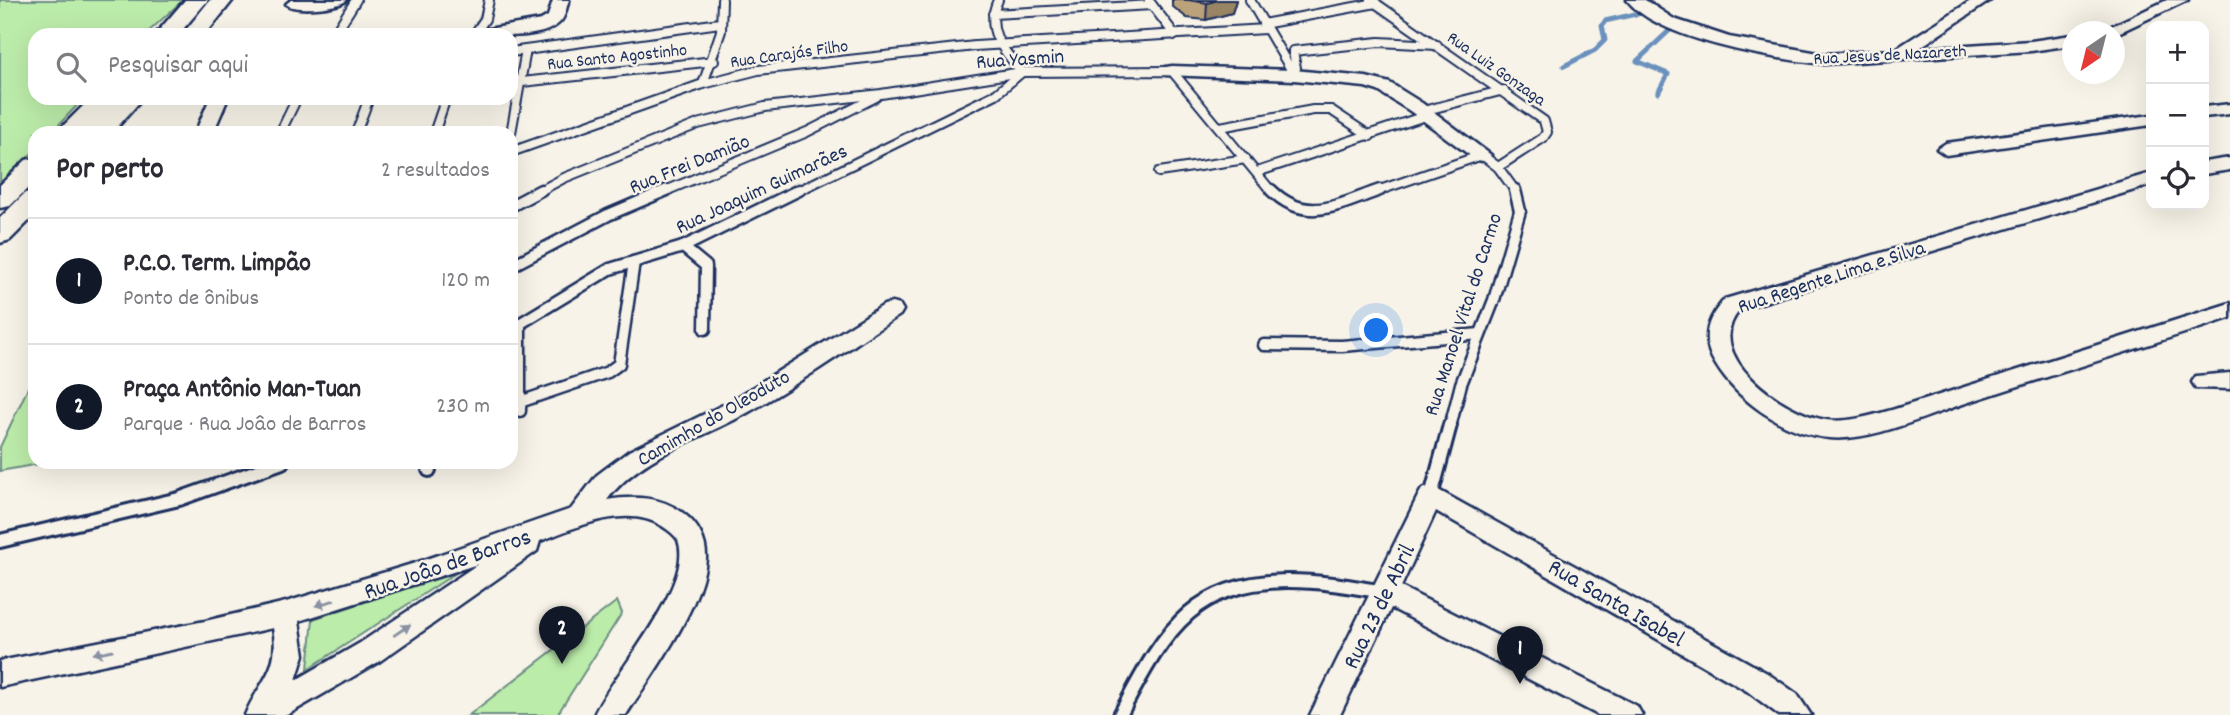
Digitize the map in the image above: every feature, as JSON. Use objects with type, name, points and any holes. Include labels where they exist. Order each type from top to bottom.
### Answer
[{"type":"street","points":[[172,28],[197,0]]},
{"type":"street","points":[[199,28],[222,0]]},
{"type":"street","points":[[294,4],[340,0]]},
{"type":"street","points":[[518,29],[546,24],[555,18],[561,0]]},
{"type":"street","name":"Rua Jesus de Nazareth","points":[[1635,0],[1639,6],[1660,17],[1761,51],[1824,60],[2062,42]]},
{"type":"street","points":[[1900,53],[1983,0]]},
{"type":"street","points":[[2125,24],[2180,0]]},
{"type":"street","name":"Rua Manoel Vital do Carmo","points":[[1172,71],[1292,72],[1366,82],[1384,87],[1482,155]]},
{"type":"street","points":[[76,126],[98,105]]},
{"type":"street","points":[[105,126],[124,105]]},
{"type":"street","points":[[207,126],[216,105]]},
{"type":"street","points":[[2209,111],[2230,109]]},
{"type":"street","points":[[1946,149],[2146,121]]},
{"type":"street","points":[[2209,167],[2230,164]]},
{"type":"street","name":"Rua Regente Lima e Silva","points":[[2146,180],[1733,304],[1720,316],[1716,337],[1725,361],[1748,390],[1784,413],[1828,429],[1882,421],[2054,369],[2230,310]]},
{"type":"street","points":[[0,234],[21,194]]},
{"type":"street","name":"Camimho do Oleoduto","points":[[581,515],[606,482],[638,458],[739,407],[892,310]]},
{"type":"street","points":[[2204,382],[2230,381]]},
{"type":"street","name":"Rua 23 de Abril","points":[[1330,713],[1431,496]]},
{"type":"street","name":"Rua Santa Isabel","points":[[1431,496],[1757,682],[1787,703],[1796,715]]},
{"type":"street","name":"Rua Joâo de Barros","points":[[0,674],[283,614],[526,540],[581,515],[640,507],[666,514],[680,526],[691,540],[693,558],[687,584],[669,620],[609,715]]},
{"type":"street","name":"Rua Joâo de Barros","points":[[260,715],[370,652],[526,540]]},
{"type":"street","points":[[1386,592],[1627,715]]},
{"type":"street","points":[[260,715],[288,669],[291,639],[283,614]]},
{"type":"lane","points":[[338,28],[356,0]]},
{"type":"lane","points":[[479,28],[485,19],[489,0]]},
{"type":"lane","points":[[703,84],[714,61],[720,23],[725,12],[722,0]]},
{"type":"lane","points":[[998,0],[993,14],[993,35],[1022,72]]},
{"type":"lane","points":[[1250,0],[1292,72],[1297,68],[1293,51],[1379,41],[1437,45]]},
{"type":"lane","points":[[993,14],[1150,2],[1175,35]]},
{"type":"lane","name":"Rua Carajás Filho","points":[[518,150],[703,84],[758,70],[1000,45],[1265,27],[1374,2]]},
{"type":"lane","name":"Rua Luiz Gonzaga","points":[[1374,2],[1504,90],[1548,127],[1543,138],[1497,167]]},
{"type":"lane","points":[[518,51],[720,23]]},
{"type":"lane","points":[[518,103],[526,50]]},
{"type":"lane","name":"Rua Santo Agostinho","points":[[523,82],[714,61]]},
{"type":"lane","points":[[1172,71],[1258,172],[1263,184],[1298,209],[1319,211],[1482,155]]},
{"type":"lane","name":"Rua Yasmin","points":[[518,202],[564,178],[725,116],[800,102],[881,94],[1022,72],[1172,71]]},
{"type":"lane","name":"Rua Joaquim Guimarães","points":[[518,324],[610,269],[683,247],[977,106],[1022,72]]},
{"type":"lane","points":[[1258,172],[1370,136],[1425,113],[1504,90]]},
{"type":"lane","name":"Rua Frei Damião","points":[[518,262],[608,215],[807,132],[881,94]]},
{"type":"lane","points":[[283,126],[294,105]]},
{"type":"lane","points":[[359,126],[366,105]]},
{"type":"lane","points":[[437,126],[444,105]]},
{"type":"lane","points":[[513,126],[518,105]]},
{"type":"lane","points":[[1220,127],[1312,110],[1331,110],[1370,136]]},
{"type":"lane","name":"Rua Manoel Vital do Carmo","points":[[1431,496],[1461,384],[1498,289],[1520,211],[1515,188],[1497,167],[1482,155]]},
{"type":"lane","points":[[1159,172],[1246,159]]},
{"type":"lane","points":[[683,247],[706,267],[705,329]]},
{"type":"lane","points":[[518,375],[520,407],[608,372],[619,364],[634,262]]},
{"type":"lane","points":[[1264,345],[1342,346],[1480,334]]},
{"type":"lane","points":[[0,541],[177,499],[228,484],[265,469]]},
{"type":"lane","points":[[1120,715],[1161,647],[1189,613],[1217,595],[1244,586],[1308,582],[1386,592]]},
{"type":"green space","points":[[0,0],[183,0],[153,28],[28,28],[28,105],[77,105],[58,126],[28,126],[28,157],[0,187]]},
{"type":"green space","points":[[28,388],[28,466],[0,471],[0,447]]},
{"type":"green space","points":[[459,571],[308,669],[313,619]]},
{"type":"green space","points":[[617,601],[622,613],[557,715],[469,715]]},
{"type":"building","points":[[1188,0],[1218,0],[1207,3]]},
{"type":"waterway","points":[[1564,66],[1595,50],[1605,40],[1602,26],[1605,21],[1640,13]]},
{"type":"waterway","points":[[1658,93],[1668,74],[1637,61],[1671,29]]},
{"type":"place","name":"Praça Antônio Man-Tuan","points":[[562,664]]},
{"type":"place","name":"P.C.O. Term. Limpão","points":[[1520,684]]}]
